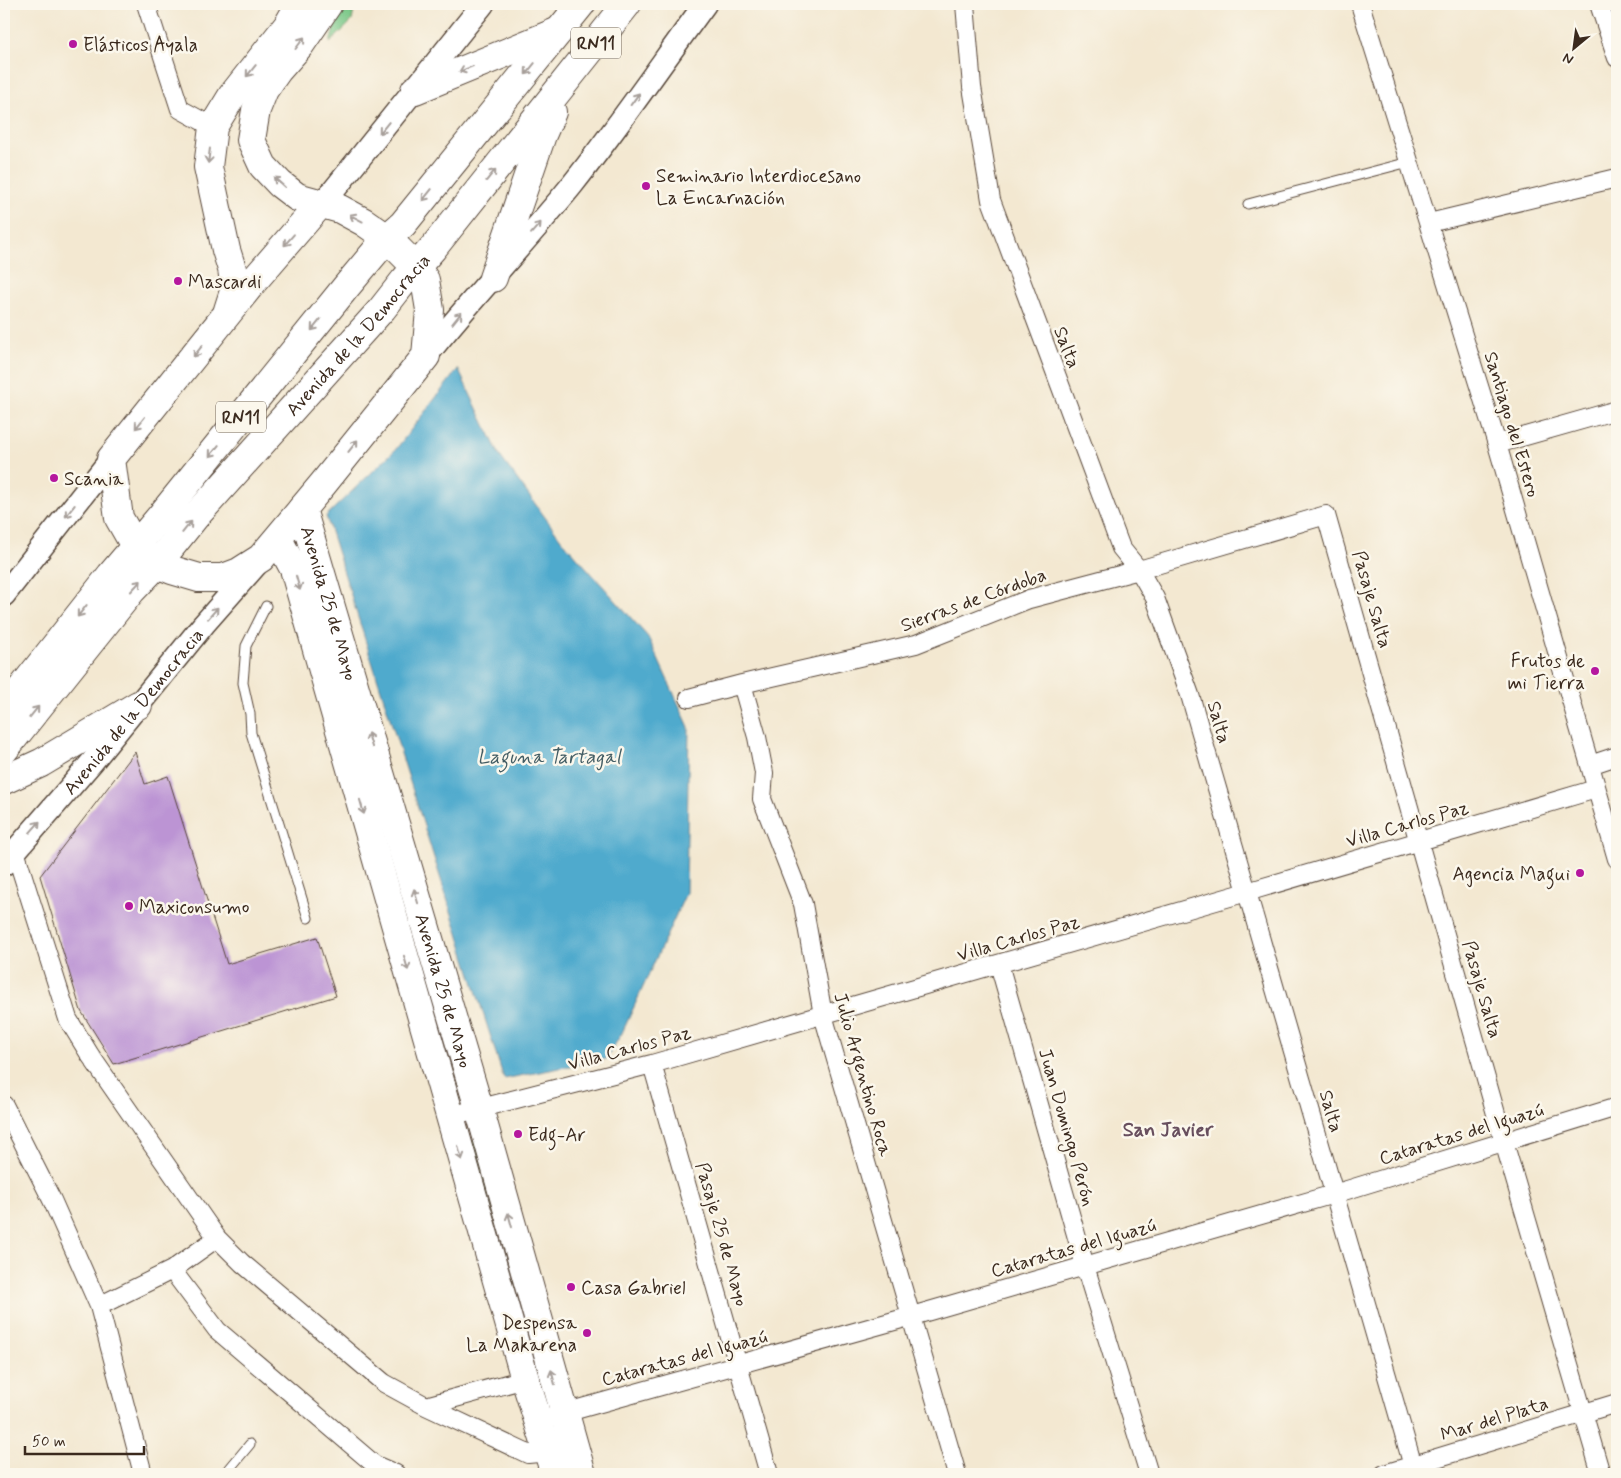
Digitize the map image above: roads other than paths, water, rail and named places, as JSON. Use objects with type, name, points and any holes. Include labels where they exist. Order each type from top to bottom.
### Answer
[{"type":"main road","points":[[226,314],[235,288],[208,167],[213,128],[232,96],[288,25],[300,4]]},
{"type":"main road","points":[[321,203],[226,314],[111,460],[119,518],[135,546],[157,564],[199,578],[223,578],[239,572],[269,549],[426,356],[430,310],[425,280],[416,267],[387,238],[364,222],[340,209],[321,203],[297,197],[280,184],[263,166],[251,140],[256,110],[264,90],[278,70],[300,45],[328,4]]},
{"type":"main road","name":"Avenida de la Democracia","points":[[4,710],[135,546],[387,238],[403,224],[581,4]]},
{"type":"main road","name":"Avenida de la Democracia","points":[[4,750],[132,590],[157,564],[194,518],[382,309],[433,248],[627,4]]},
{"type":"main road","points":[[415,90],[560,31]]},
{"type":"main road","points":[[492,278],[542,135],[565,82]]},
{"type":"main road","name":"Avenida 25 de Mayo","points":[[302,509],[479,1108],[551,1416],[552,1463]]},
{"type":"main road","name":"Avenida 25 de Mayo","points":[[269,549],[294,569],[525,1379],[551,1416],[582,1474]]},
{"type":"main road","points":[[4,780],[40,762],[138,705]]},
{"type":"street","points":[[146,4],[180,109],[213,128]]},
{"type":"street","points":[[321,203],[334,190],[415,90],[482,4]]},
{"type":"street","points":[[426,356],[468,304],[574,182],[705,4]]},
{"type":"street","name":"Salta","points":[[965,4],[972,87],[991,200],[1121,548],[1139,570],[1155,598],[1190,695],[1413,1466]]},
{"type":"street","name":"Santiago del Estero","points":[[1360,4],[1497,444],[1617,859]]},
{"type":"street","points":[[1599,4],[1617,58]]},
{"type":"street","points":[[1429,223],[1617,178]]},
{"type":"street","points":[[1497,444],[1617,410]]},
{"type":"street","points":[[4,595],[111,460]]},
{"type":"street","name":"Sierras de Córdoba","points":[[689,698],[916,644],[1029,599],[1139,570],[1326,515]]},
{"type":"street","name":"Pasaje Salta","points":[[1326,515],[1504,1142],[1601,1474]]},
{"type":"street","name":"Avenida de la Democracia","points":[[9,858],[92,762],[204,624],[269,549]]},
{"type":"street","name":"Julio Argentino Roca","points":[[742,684],[759,746],[764,773],[762,799],[803,904],[823,1015],[957,1474]]},
{"type":"street","points":[[1590,765],[1617,756]]},
{"type":"street","name":"Villa Carlos Paz","points":[[450,1116],[652,1064],[1420,842],[1596,789]]},
{"type":"street","points":[[9,858],[68,1019],[90,1055],[217,1238],[242,1263],[384,1383],[426,1406],[528,1454],[552,1463]]},
{"type":"street","name":"Juan Domingo Perón","points":[[999,964],[1085,1266],[1149,1474]]},
{"type":"street","name":"Pasaje 25 de Mayo","points":[[652,1064],[769,1474]]},
{"type":"street","points":[[4,1104],[52,1200],[99,1306],[143,1474]]},
{"type":"street","name":"Cataratas del Iguazú","points":[[551,1416],[912,1316],[1334,1194],[1617,1106]]},
{"type":"street","points":[[99,1306],[172,1270],[217,1238]]},
{"type":"street","points":[[172,1270],[217,1330],[376,1464],[396,1474]]},
{"type":"street","points":[[426,1406],[525,1379]]},
{"type":"street","name":"Mar del Plata","points":[[1384,1474],[1617,1404]]},
{"type":"lane","points":[[1248,204],[1409,162]]},
{"type":"lane","points":[[266,606],[246,646],[243,683],[250,714],[251,733],[308,918]]},
{"type":"lane","points":[[225,1474],[250,1444]]},
{"type":"water","name":"Laguna Tartagal","points":[[458,369],[500,456],[561,539],[648,637],[689,727],[686,893],[622,1033],[606,1059],[504,1079],[326,516],[396,449]]},
{"type":"place","name":"Elásticos Ayala","points":[[73,44]]},
{"type":"place","name":"Seminario Interdiocesano La Encarnación","points":[[646,186]]},
{"type":"place","name":"Mascardi","points":[[178,281]]},
{"type":"place","name":"Scania","points":[[54,478]]},
{"type":"place","name":"Frutos de mi Tierra","points":[[1595,671]]},
{"type":"place","name":"Agencia Magui","points":[[1580,873]]},
{"type":"place","name":"Maxiconsumo","points":[[129,906]]},
{"type":"place","name":"Edg-Ar","points":[[518,1134]]},
{"type":"place","name":"Casa Gabriel","points":[[571,1287]]},
{"type":"place","name":"Despensa La Makarena","points":[[587,1333]]},
{"type":"district","name":"San Javier","points":[[1168,1129]]}]
